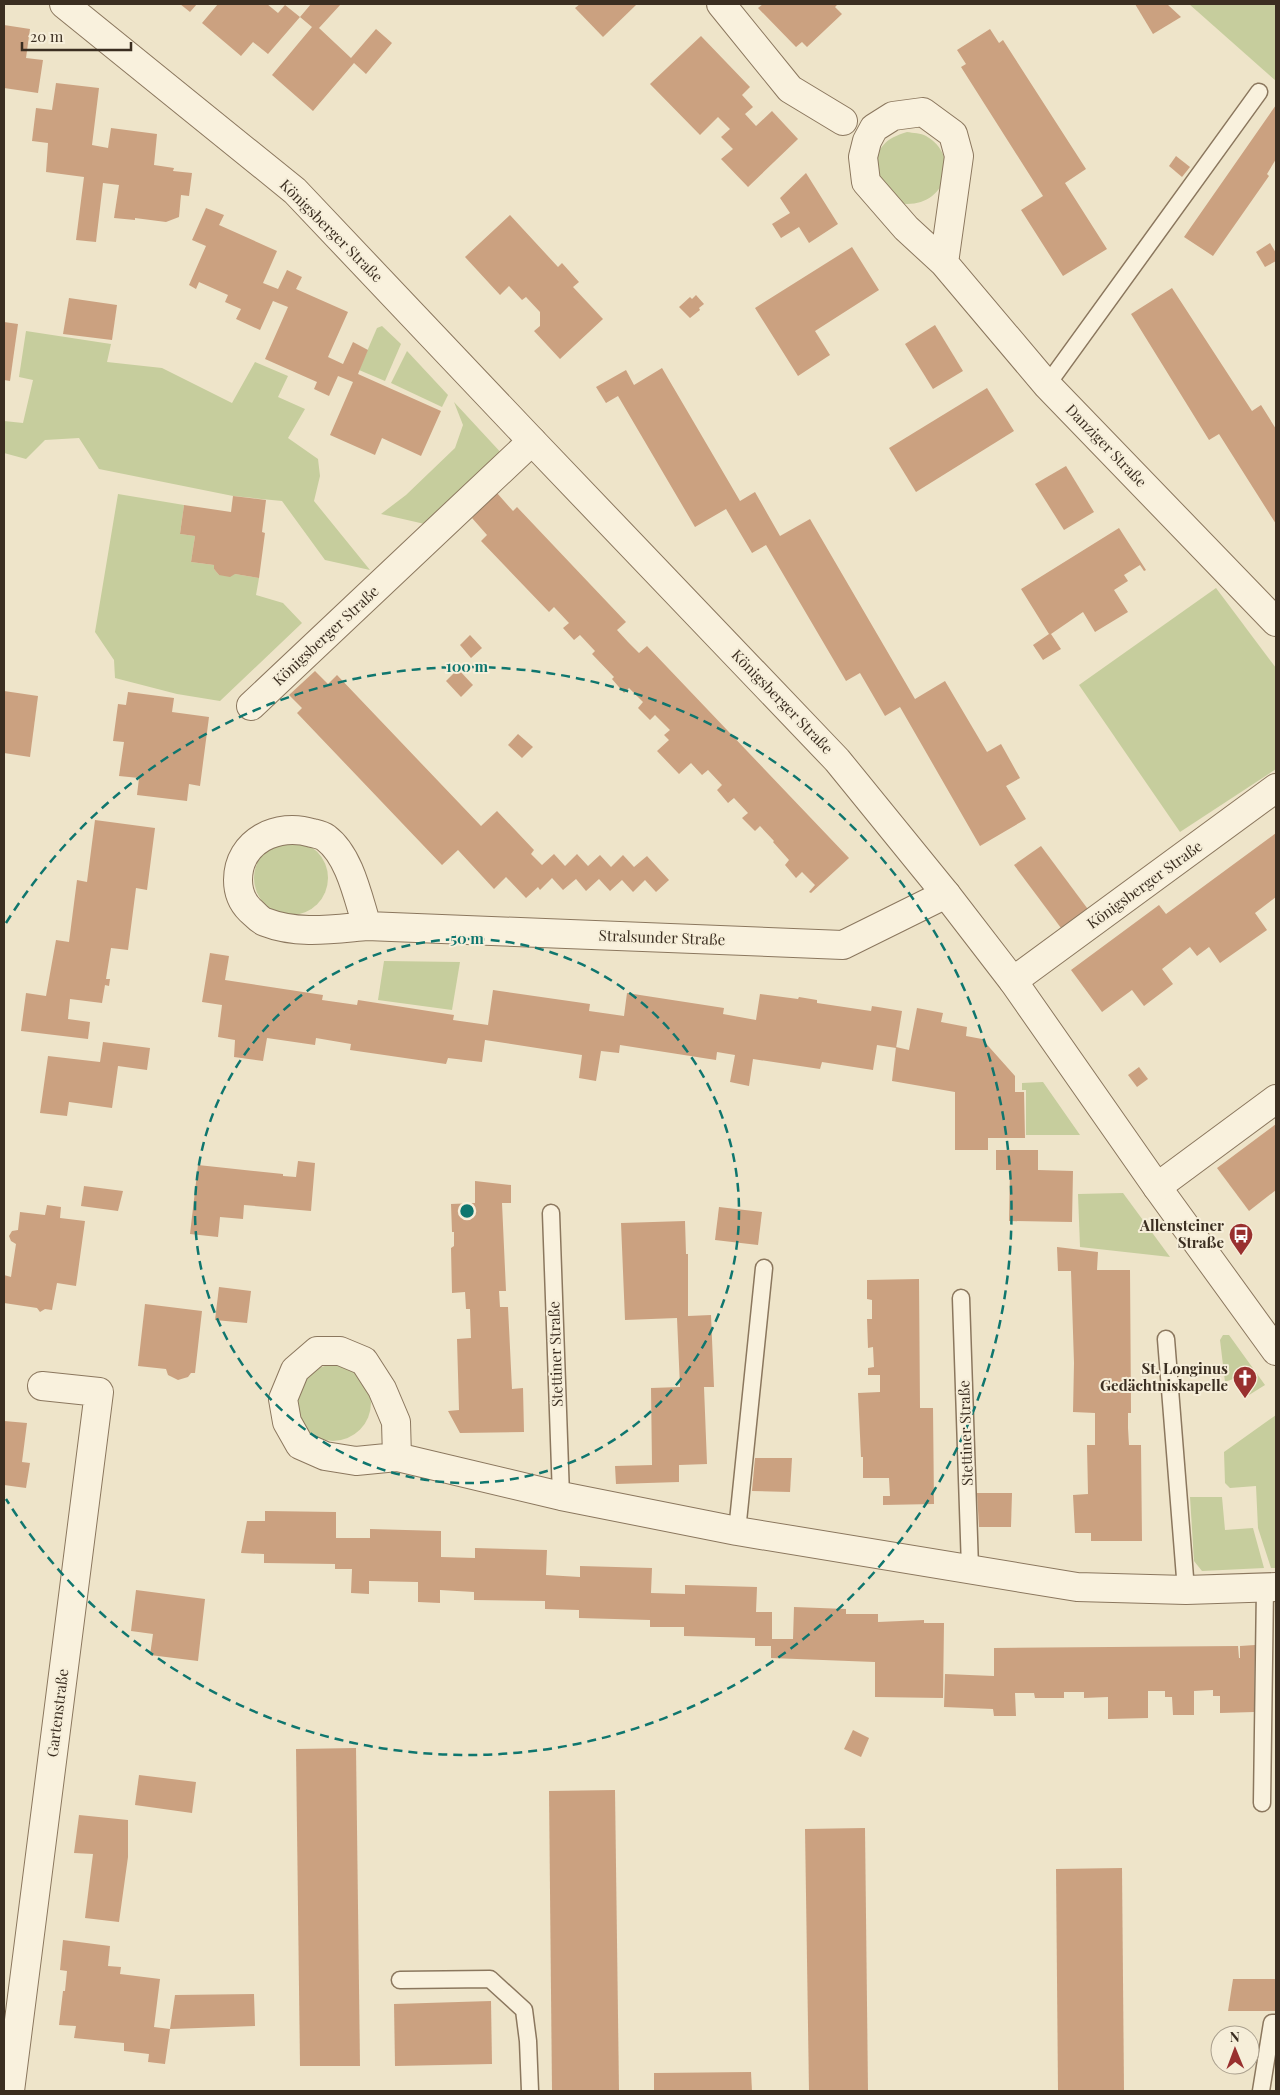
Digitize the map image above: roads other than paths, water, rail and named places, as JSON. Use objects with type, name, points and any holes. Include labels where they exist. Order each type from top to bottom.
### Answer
[{"type":"street","name":"Königsberger Straße","points":[[64,4],[295,191],[837,760],[946,894],[1013,981],[1157,1187],[1276,1351]]},
{"type":"street","points":[[721,4],[790,89],[843,121]]},
{"type":"street","name":"Danziger Straße","points":[[944,263],[959,156],[953,134],[923,112],[893,116],[874,128],[867,141],[863,158],[866,182],[906,228],[944,263],[1047,385],[1274,615]]},
{"type":"street","name":"Königsberger Straße","points":[[251,706],[532,441]]},
{"type":"street","name":"Königsberger Straße","points":[[1013,981],[1276,788]]},
{"type":"street","name":"Stralsunder Straße","points":[[367,926],[344,857],[325,837],[300,829],[278,830],[264,836],[245,854],[238,868],[238,889],[245,905],[263,922],[302,931],[367,926],[843,945],[946,894]]},
{"type":"street","points":[[1157,1187],[1276,1099]]},
{"type":"street","points":[[397,1458],[396,1422],[382,1389],[364,1361],[340,1351],[317,1351],[295,1370],[283,1399],[287,1422],[300,1445],[325,1456],[356,1461],[397,1458],[561,1496],[737,1531],[1077,1587],[1186,1590],[1270,1588]]},
{"type":"street","name":"Gartenstraße","points":[[10,2091],[99,1392],[42,1386]]},
{"type":"lane","points":[[1047,385],[1259,92]]},
{"type":"lane","name":"Stettiner Straße","points":[[551,1213],[561,1496]]},
{"type":"lane","points":[[737,1531],[764,1268]]},
{"type":"lane","name":"Stettiner Straße","points":[[961,1298],[970,1568]]},
{"type":"lane","points":[[1166,1339],[1186,1590]]},
{"type":"lane","points":[[1262,1803],[1270,1588]]},
{"type":"lane","points":[[400,1980],[490,1980],[524,2010],[528,2040],[530,2091]]},
{"type":"lane","points":[[1261,2091],[1272,2023],[1276,2023]]},
{"type":"place","name":"Allensteiner Straße","points":[[1241,1256]]},
{"type":"place","name":"St. Longinus Gedächtniskapelle","points":[[1245,1399]]}]
